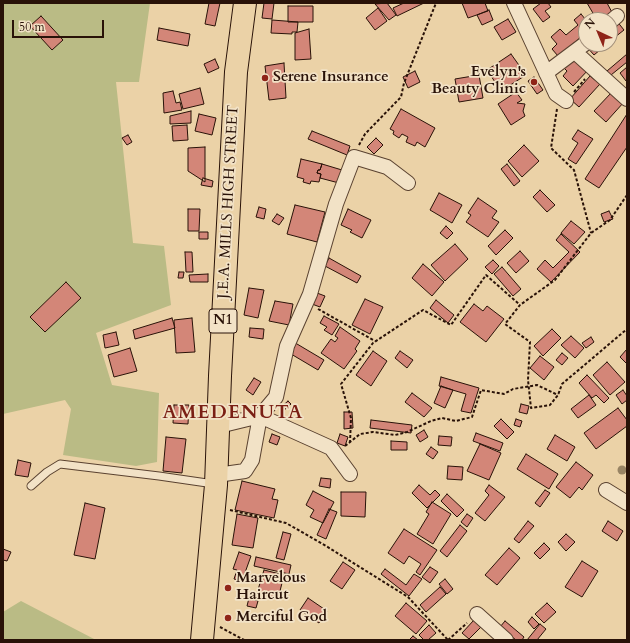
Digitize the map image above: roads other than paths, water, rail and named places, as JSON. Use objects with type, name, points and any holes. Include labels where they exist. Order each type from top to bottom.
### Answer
[{"type":"highway","name":"J.E.A. MILLS HIGH STREET","points":[[209,632],[217,480],[220,376],[236,72],[245,3]]},
{"type":"street","points":[[514,3],[556,94],[562,98]]},
{"type":"street","points":[[546,73],[578,49]]},
{"type":"street","points":[[584,52],[594,69],[627,99]]},
{"type":"street","points":[[217,480],[245,471],[252,460],[260,416],[276,397],[287,346],[306,303],[336,204],[354,156],[387,167],[408,183]]},
{"type":"street","points":[[219,426],[260,416],[331,448],[350,474]]},
{"type":"street","points":[[606,490],[627,504]]},
{"type":"street","points":[[477,614],[506,640]]},
{"type":"lane","points":[[31,486],[47,472],[60,464],[159,476],[217,480]]},
{"type":"place","name":"Serene Insurance","points":[[265,78]]},
{"type":"place","name":"Evelyn's Beauty Clinic","points":[[534,82]]},
{"type":"place","name":"Marvelous Haircut","points":[[228,588]]},
{"type":"place","name":"Merciful God","points":[[228,618]]},
{"type":"district","name":"AMEDENUTA","points":[[233,414]]}]
